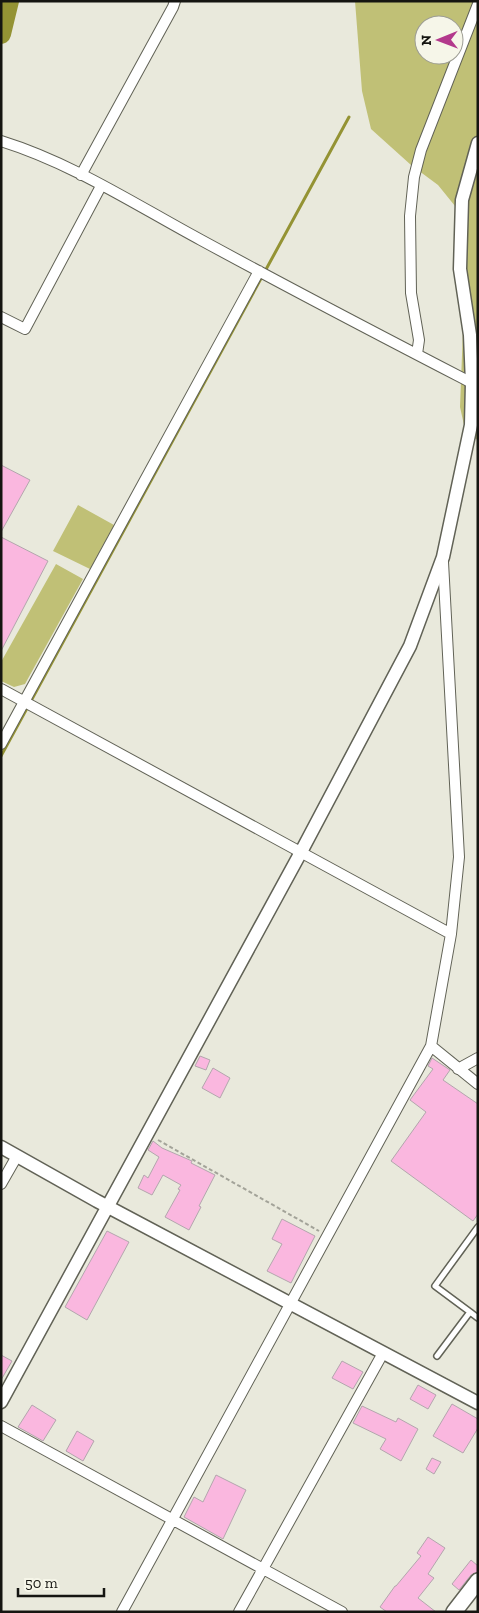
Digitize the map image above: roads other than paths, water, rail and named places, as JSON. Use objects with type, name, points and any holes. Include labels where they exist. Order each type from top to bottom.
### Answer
[{"type":"main road","points":[[454,1612],[478,1581]]},
{"type":"street","points":[[82,174],[174,7],[175,1]]},
{"type":"street","points":[[417,354],[419,340],[411,293],[410,225],[414,177],[421,150],[478,4]]},
{"type":"street","points":[[1,141],[82,174],[100,186],[258,272],[472,383]]},
{"type":"street","points":[[1,1402],[301,852],[410,646],[443,557],[471,425],[470,335],[460,270],[462,200],[478,143]]},
{"type":"street","points":[[1,317],[25,328],[100,186]]},
{"type":"street","points":[[1,744],[258,272]]},
{"type":"street","points":[[122,1612],[431,1046],[451,934],[460,857],[443,557]]},
{"type":"street","points":[[1,689],[25,700],[451,934]]},
{"type":"street","points":[[431,1046],[478,1084]]},
{"type":"street","points":[[458,1069],[478,1058]]},
{"type":"street","points":[[1,1147],[478,1403]]},
{"type":"street","points":[[1,1184],[17,1156]]},
{"type":"street","points":[[239,1612],[383,1353]]},
{"type":"street","points":[[1,1426],[342,1612]]},
{"type":"lane","points":[[478,1227],[435,1286],[478,1318]]},
{"type":"lane","points":[[437,1356],[470,1312]]},
{"type":"waterway","points":[[1,34],[9,1]]},
{"type":"waterway","points":[[1,756],[349,117]]}]
